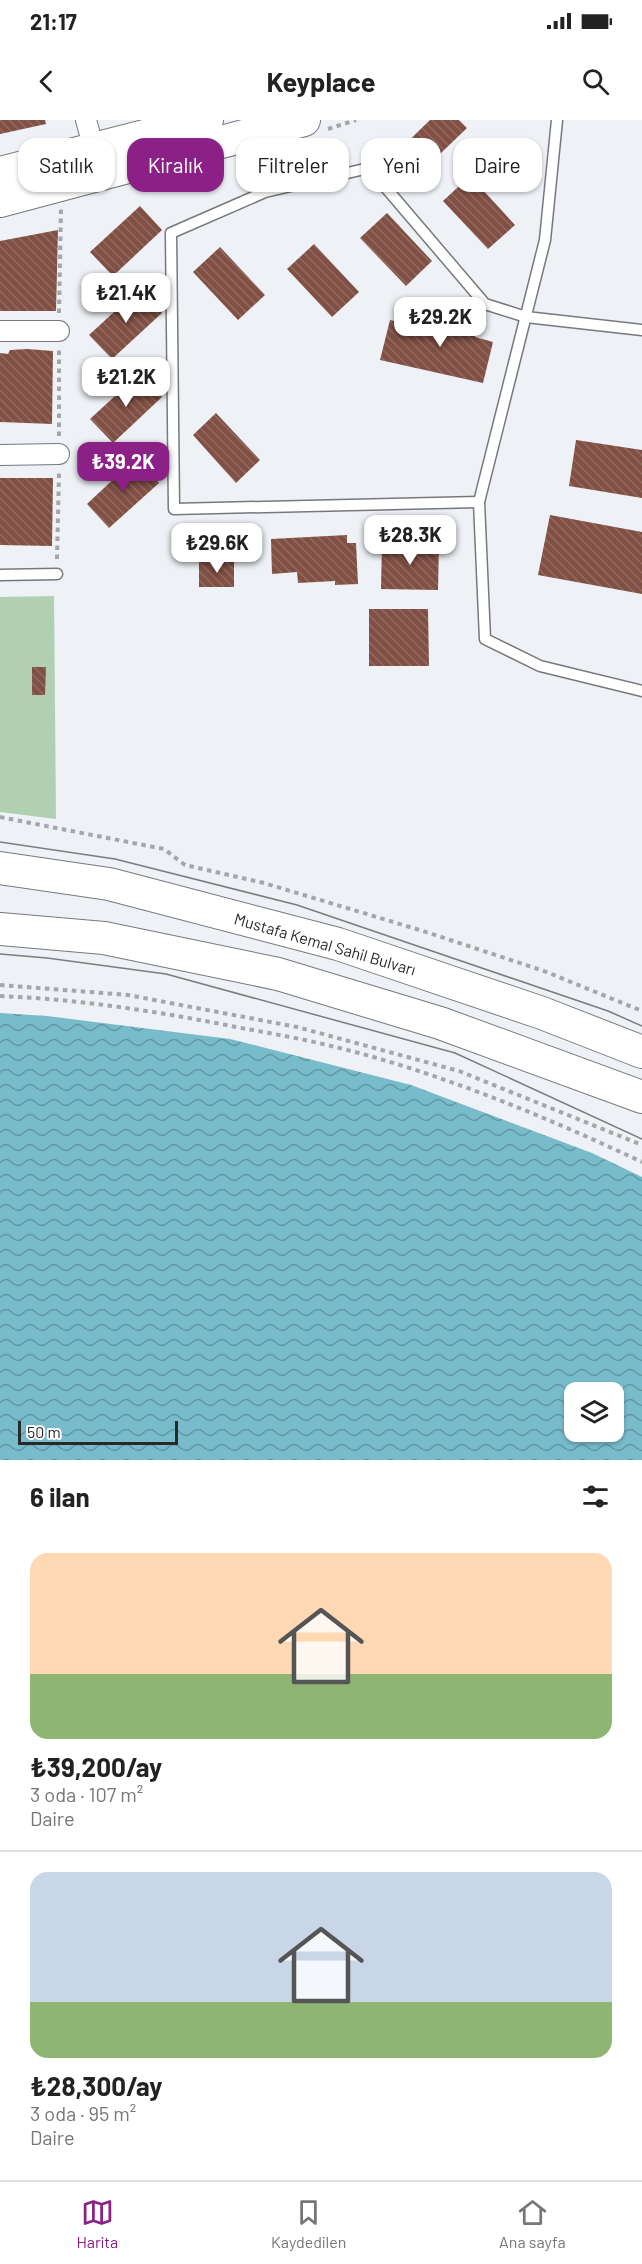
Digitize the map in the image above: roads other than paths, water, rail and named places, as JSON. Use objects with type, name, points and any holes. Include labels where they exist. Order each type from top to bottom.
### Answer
[{"type":"main road","points":[[0,173],[90,135],[207,120]]},
{"type":"main road","points":[[0,201],[260,133],[313,125]]},
{"type":"main road","name":"Mustafa Kemal Sahil Bulvarı","points":[[0,868],[109,884],[338,944],[542,1013],[642,1052]]},
{"type":"main road","points":[[0,879],[53,888],[109,884]]},
{"type":"main road","points":[[0,929],[105,938],[278,974],[440,1023],[642,1097]]},
{"type":"street","points":[[0,332],[59,331]]},
{"type":"street","points":[[0,454],[59,454]]},
{"type":"lane","points":[[556,120],[545,240],[479,502],[485,639],[540,666],[642,691]]},
{"type":"lane","points":[[479,502],[174,509],[171,233],[265,192],[369,168],[485,304],[526,317],[642,330]]},
{"type":"lane","points":[[0,575],[57,574]]},
{"type":"water","points":[[0,1013],[47,1016],[230,1039],[411,1085],[592,1153],[642,1177],[642,1460],[0,1460]]},
{"type":"tram line","points":[[0,842],[115,859],[297,905],[608,1011],[642,1026]]},
{"type":"tram line","points":[[0,954],[166,974],[455,1053],[642,1139]]}]
